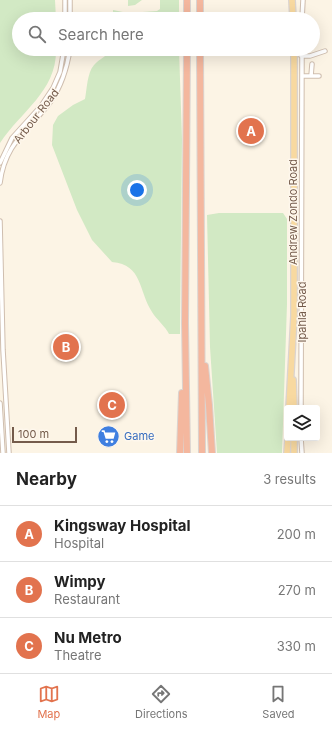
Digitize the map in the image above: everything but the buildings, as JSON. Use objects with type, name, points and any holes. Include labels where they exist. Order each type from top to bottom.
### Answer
[{"type":"highway","points":[[187,0],[187,12]]},
{"type":"highway","points":[[200,0],[200,12]]},
{"type":"highway","points":[[187,56],[185,323],[187,453]]},
{"type":"highway","points":[[200,56],[202,453]]},
{"type":"highway","points":[[180,453],[185,323]]},
{"type":"highway","points":[[201,336],[210,405],[212,453]]},
{"type":"main road","points":[[292,0],[293,12]]},
{"type":"main road","name":"Andrew Zondo Road","points":[[289,405],[294,316],[294,56]]},
{"type":"main road","name":"Andrew Zondo Road","points":[[292,376],[294,385],[294,405]]},
{"type":"main road","points":[[287,453],[288,441]]},
{"type":"main road","points":[[294,441],[294,453]]},
{"type":"street","points":[[65,0],[65,12]]},
{"type":"street","points":[[70,0],[70,12]]},
{"type":"street","points":[[302,12],[303,0]]},
{"type":"street","points":[[320,52],[324,51]]},
{"type":"street","name":"Arbour Road","points":[[0,163],[12,138],[41,106],[53,88],[60,72],[63,56]]},
{"type":"street","name":"Arbour Road","points":[[0,183],[4,166],[16,140],[43,110],[58,90],[68,63],[69,56]]},
{"type":"street","points":[[302,56],[310,56]]},
{"type":"street","name":"Ipahla Road","points":[[302,56],[302,405]]},
{"type":"street","points":[[311,76],[312,64]]},
{"type":"street","points":[[302,76],[319,76]]},
{"type":"street","points":[[0,221],[3,363],[9,453]]},
{"type":"street","points":[[0,403],[3,453]]},
{"type":"street","points":[[301,441],[302,453]]},
{"type":"green space","points":[[0,0],[55,0],[56,12],[12,12],[12,56],[56,56],[55,64],[51,77],[44,89],[8,131],[0,143]]},
{"type":"green space","points":[[128,0],[142,0],[135,5],[128,6]]},
{"type":"green space","points":[[160,0],[179,0],[179,12],[142,12],[157,11],[160,9]]},
{"type":"green space","points":[[105,56],[179,56],[182,139],[180,334],[169,334],[154,315],[135,273],[122,264],[112,262],[92,240],[77,210],[52,145],[53,125],[58,116],[73,105],[85,99],[89,77],[92,68]]},
{"type":"green space","points":[[219,213],[283,213],[287,219],[287,304],[282,453],[217,453],[210,347],[207,215]]},
{"type":"place","name":"Kingsway Hospital","points":[[251,131]]},
{"type":"place","name":"Wimpy","points":[[66,347]]},
{"type":"place","name":"Nu Metro","points":[[112,405]]},
{"type":"place","name":"Game","points":[[108,436]]}]
